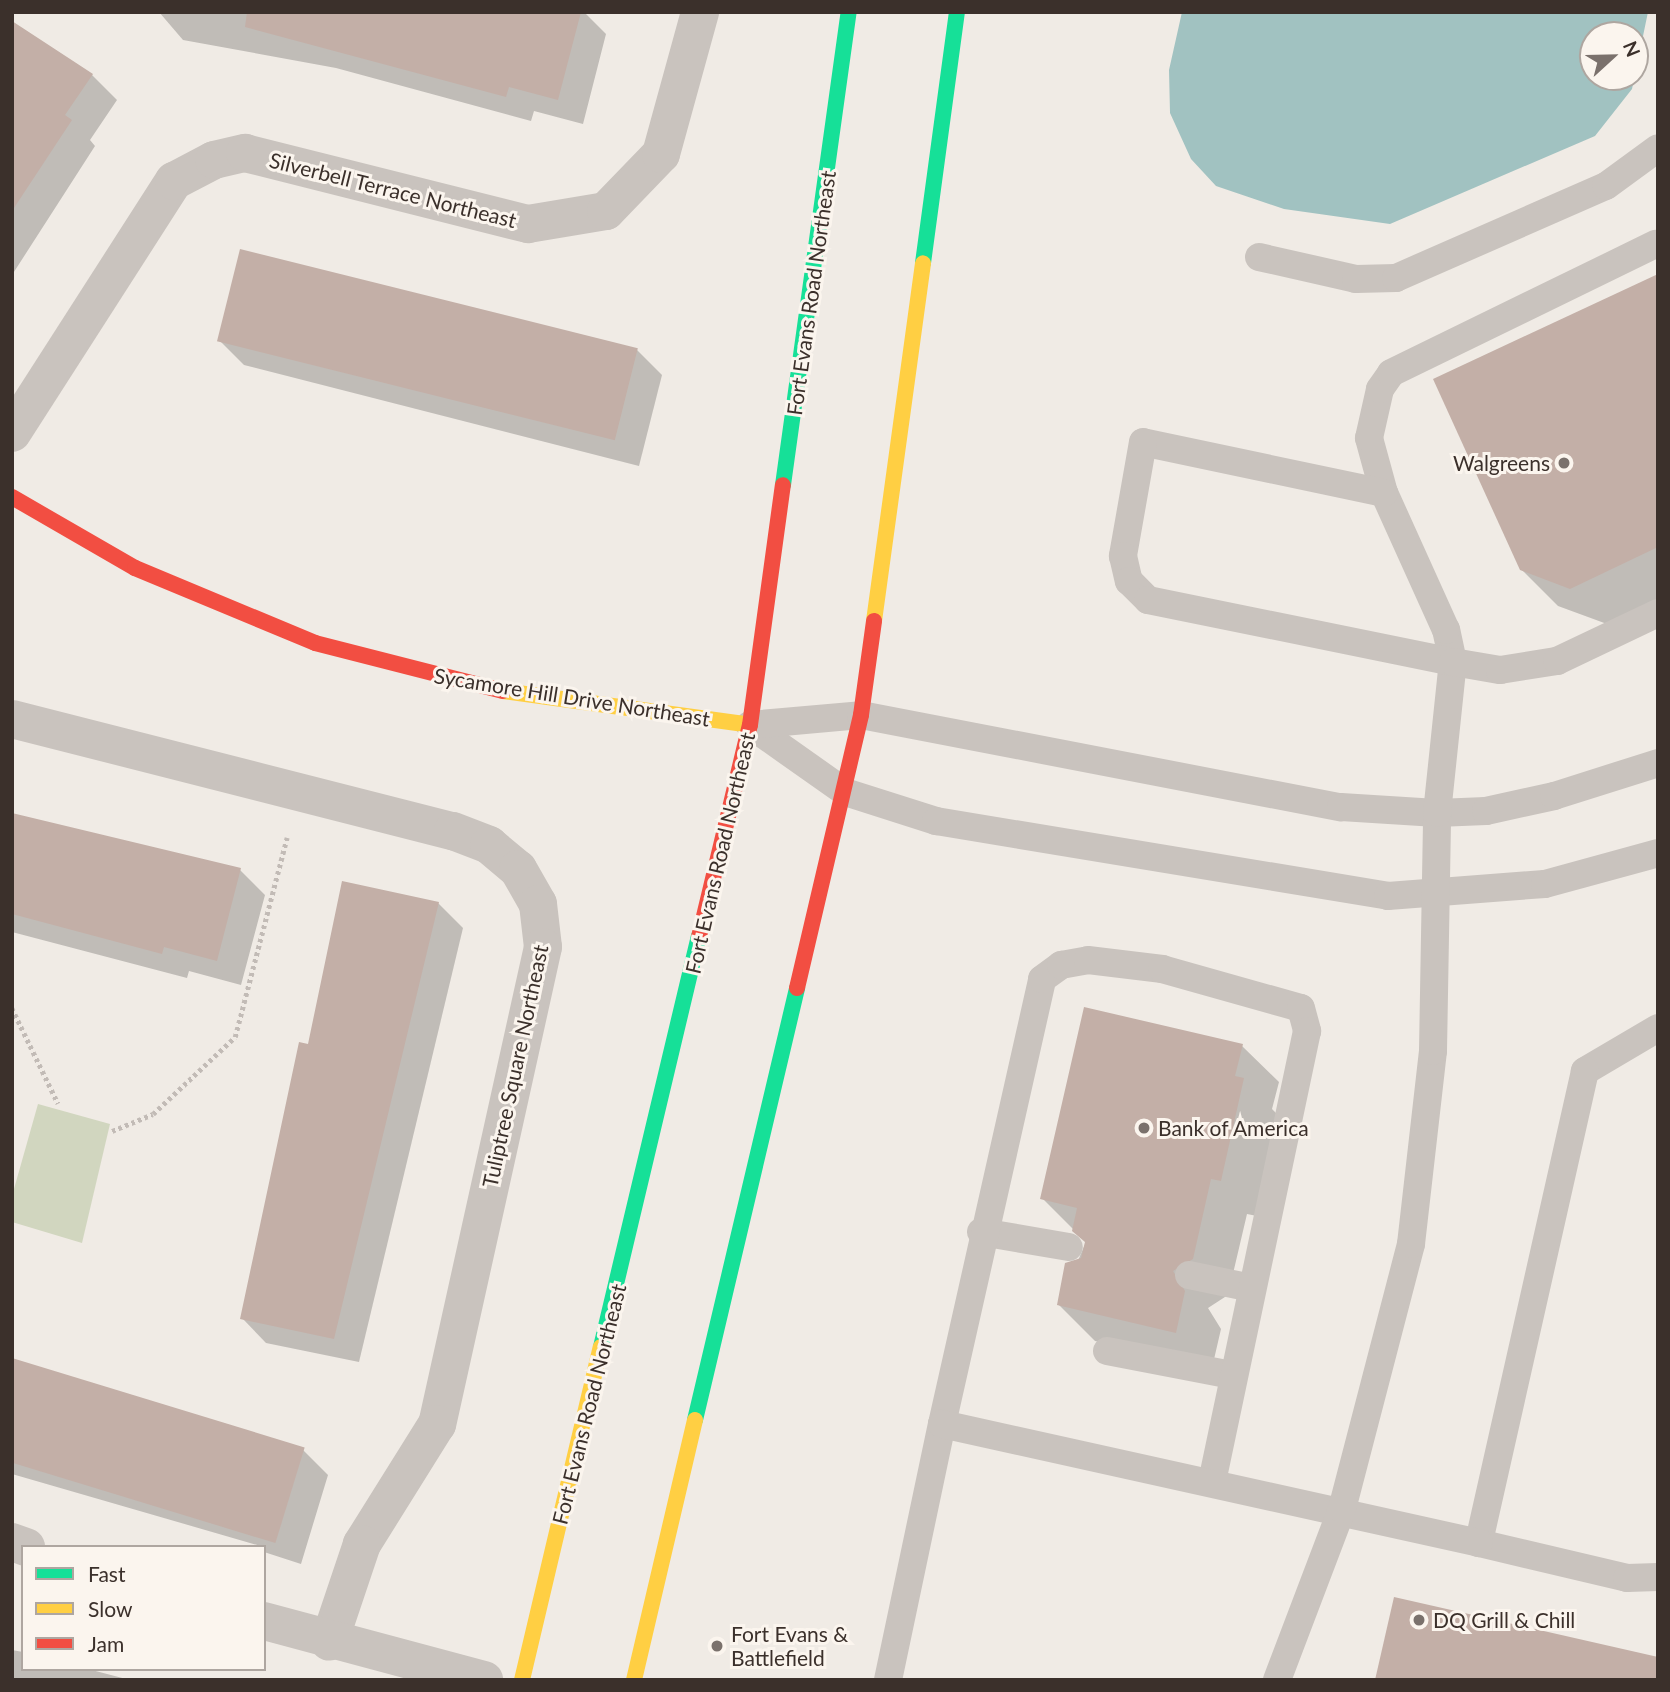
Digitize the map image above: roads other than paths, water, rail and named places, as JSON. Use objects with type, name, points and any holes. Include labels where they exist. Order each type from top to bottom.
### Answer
[{"type":"main road","name":"Fort Evans Road Northeast","points":[[522,1680],[750,725],[849,12]]},
{"type":"main road","points":[[634,1680],[861,715],[957,12]]},
{"type":"main road","name":"Sycamore Hill Drive Northeast","points":[[12,497],[135,568],[329,648],[474,687],[750,725]]},
{"type":"street","name":"Silverbell Terrace Northeast","points":[[12,433],[174,181],[214,160],[246,153],[528,225],[606,211],[661,154],[700,12]]},
{"type":"street","name":"Tuliptree Square Northeast","points":[[12,719],[298,792],[489,845],[518,869],[538,904],[544,947],[437,1424],[362,1544],[329,1642]]},
{"type":"street","points":[[266,1622],[329,1642],[484,1680]]},
{"type":"lane","points":[[1258,257],[1356,279],[1396,278],[1606,186],[1658,148]]},
{"type":"lane","points":[[1276,1680],[1342,1509],[1410,1244],[1433,1051],[1437,813],[1453,662],[1446,630],[1384,493],[1369,438],[1380,389],[1391,373],[1656,244]]},
{"type":"lane","points":[[1384,493],[1143,442],[1123,556],[1129,581],[1148,600],[1500,670],[1557,661],[1658,613]]},
{"type":"lane","points":[[750,725],[861,715],[1341,807],[1437,813],[1486,811],[1554,796],[1658,763]]},
{"type":"lane","points":[[750,725],[845,792],[950,823],[1388,897],[1545,884],[1658,853]]},
{"type":"lane","points":[[888,1680],[981,1232],[1041,979],[1061,965],[1088,960],[1162,969],[1301,1008],[1307,1031],[1232,1375],[1212,1482]]},
{"type":"lane","points":[[1479,1543],[1585,1071],[1658,1028]]},
{"type":"lane","points":[[981,1232],[1069,1247]]},
{"type":"lane","points":[[1189,1275],[1252,1288]]},
{"type":"lane","points":[[1107,1351],[1232,1375]]},
{"type":"lane","points":[[943,1424],[1342,1509],[1627,1578],[1658,1577]]},
{"type":"water","points":[[1182,12],[1648,12],[1646,21],[1579,21],[1579,91],[1630,91],[1595,136],[1390,224],[1284,209],[1216,186],[1191,159],[1170,113],[1169,70]]},
{"type":"place","name":"Walgreens","points":[[1564,463]]},
{"type":"place","name":"Bank of America","points":[[1144,1128]]},
{"type":"place","name":"DQ Grill & Chill","points":[[1419,1620]]},
{"type":"place","name":"Fort Evans & Battlefield","points":[[717,1646]]}]
